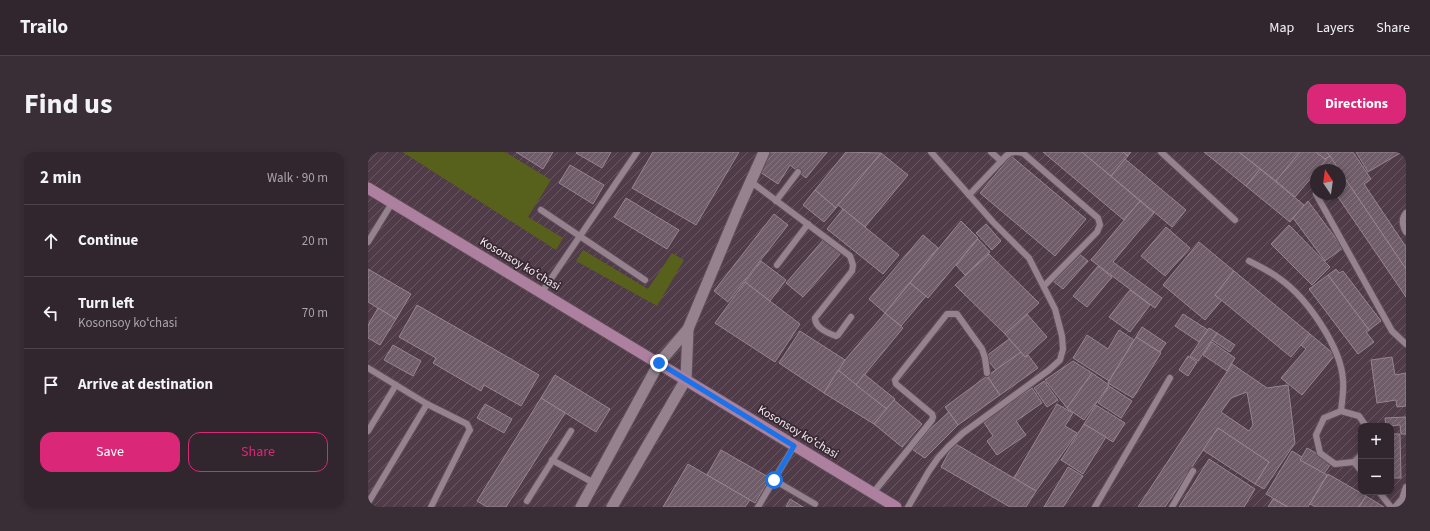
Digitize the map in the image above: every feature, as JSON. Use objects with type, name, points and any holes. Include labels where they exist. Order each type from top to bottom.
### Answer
[{"type":"main road","name":"Kosonsoy koʻchasi","points":[[368,188],[896,507]]},
{"type":"street","points":[[581,507],[659,363],[688,329],[750,181],[764,152]]},
{"type":"street","points":[[612,507],[686,379],[688,329]]},
{"type":"lane","points":[[542,292],[636,152]]},
{"type":"lane","points":[[908,507],[929,471],[948,447],[963,433],[1034,382],[1060,360],[1063,349],[1062,336],[1055,309],[1029,258],[993,222],[931,152]]},
{"type":"lane","points":[[991,152],[1001,161]]},
{"type":"lane","points":[[1161,152],[1236,220]]},
{"type":"lane","points":[[969,195],[1010,153],[1022,153],[1098,218],[1100,225],[1098,232],[1044,286]]},
{"type":"lane","points":[[776,201],[798,172]]},
{"type":"lane","points":[[750,181],[850,256],[853,265],[852,271],[815,318],[816,324],[836,336],[852,317]]},
{"type":"lane","points":[[1320,200],[1392,331],[1406,344]]},
{"type":"lane","points":[[369,239],[392,203]]},
{"type":"lane","points":[[541,210],[645,280]]},
{"type":"lane","points":[[1406,212],[1402,218],[1402,224],[1406,232]]},
{"type":"lane","points":[[777,265],[808,224]]},
{"type":"lane","points":[[1249,260],[1281,279],[1308,305],[1333,345],[1340,361],[1344,381],[1341,411]]},
{"type":"lane","points":[[873,493],[932,420],[932,414],[896,384],[895,380],[948,314],[957,314],[982,349],[987,373]]},
{"type":"lane","points":[[368,368],[428,404],[467,424],[470,430],[431,507]]},
{"type":"lane","points":[[1095,507],[1170,378]]},
{"type":"lane","points":[[368,431],[396,385]]},
{"type":"lane","points":[[368,503],[428,404]]},
{"type":"lane","points":[[1358,458],[1354,462],[1335,464],[1320,453],[1316,435],[1324,418],[1341,411],[1359,416],[1364,423]]},
{"type":"lane","points":[[527,501],[571,430]]},
{"type":"lane","points":[[758,507],[794,446]]},
{"type":"lane","points":[[552,460],[594,483]]},
{"type":"lane","points":[[1354,462],[1358,467]]},
{"type":"lane","points":[[1172,507],[1193,471]]},
{"type":"lane","points":[[774,480],[815,504]]},
{"type":"lane","points":[[1395,507],[1402,499],[1406,488]]},
{"type":"lane","points":[[1381,495],[1391,507]]},
{"type":"shaded area","points":[[368,152],[1406,152],[1406,507],[368,507]]},
{"type":"green space","points":[[505,152],[551,180],[528,217],[563,238],[556,250],[404,153]]},
{"type":"green space","points":[[583,250],[648,289],[672,253],[684,260],[657,306],[576,261]]},
{"type":"building","points":[[516,152],[553,152],[543,169]]},
{"type":"building","points":[[611,152],[602,168],[576,153]]},
{"type":"building","points":[[653,152],[739,152],[696,225],[632,188]]},
{"type":"building","points":[[769,152],[827,152],[806,178],[790,165],[778,184],[760,172]]},
{"type":"building","points":[[846,152],[881,153],[836,208],[815,190]]},
{"type":"building","points":[[1043,152],[1082,152],[1140,201],[1124,220]]},
{"type":"building","points":[[1082,152],[1123,152],[1128,156],[1111,176]]},
{"type":"building","points":[[1123,152],[1131,152],[1128,156]]},
{"type":"building","points":[[1204,152],[1239,152],[1260,169],[1246,186]]},
{"type":"building","points":[[1239,152],[1300,152],[1276,181]]},
{"type":"building","points":[[1300,152],[1316,152],[1326,160],[1323,164],[1310,164],[1310,179],[1295,197],[1276,181]]},
{"type":"building","points":[[1316,152],[1327,152],[1330,156],[1325,159]]},
{"type":"building","points":[[1327,152],[1353,152],[1371,179],[1364,184],[1406,247],[1406,269],[1346,180],[1346,164],[1335,164]]},
{"type":"building","points":[[1356,152],[1402,152],[1368,172]]},
{"type":"building","points":[[881,153],[908,175],[865,227],[838,205]]},
{"type":"building","points":[[1011,156],[1086,219],[1055,256],[980,193]]},
{"type":"building","points":[[1330,156],[1335,164],[1322,164],[1326,160],[1325,159]]},
{"type":"building","points":[[1125,159],[1186,210],[1172,227],[1111,176]]},
{"type":"building","points":[[570,165],[604,185],[593,204],[559,183]]},
{"type":"building","points":[[1260,169],[1304,205],[1290,222],[1246,186]]},
{"type":"building","points":[[1346,180],[1406,269],[1406,297],[1340,200],[1346,200]]},
{"type":"building","points":[[815,190],[836,208],[824,222],[803,205]]},
{"type":"building","points":[[626,198],[679,230],[667,249],[614,217]]},
{"type":"building","points":[[1140,201],[1154,213],[1113,262],[1162,298],[1155,308],[1091,260]]},
{"type":"building","points":[[1308,201],[1343,248],[1325,261],[1293,218]]},
{"type":"building","points":[[843,209],[899,255],[883,274],[827,229]]},
{"type":"building","points":[[774,214],[788,225],[728,302],[714,291]]},
{"type":"building","points":[[961,221],[978,238],[928,298],[910,283]]},
{"type":"building","points":[[986,224],[1001,241],[992,250],[976,233]]},
{"type":"building","points":[[1289,225],[1330,267],[1312,285],[1271,244]]},
{"type":"building","points":[[1166,227],[1190,248],[1165,276],[1141,256]]},
{"type":"building","points":[[923,235],[938,248],[885,313],[869,299]]},
{"type":"building","points":[[824,239],[841,253],[803,297],[786,283]]},
{"type":"building","points":[[978,239],[990,252],[965,275],[956,265]]},
{"type":"building","points":[[1199,242],[1234,271],[1215,295],[1222,300],[1205,320],[1163,285]]},
{"type":"building","points":[[1078,253],[1088,261],[1063,289],[1053,281]]},
{"type":"building","points":[[989,254],[1039,303],[1005,334],[955,285]]},
{"type":"building","points":[[761,261],[786,280],[770,301],[745,282]]},
{"type":"building","points":[[1098,266],[1112,277],[1087,307],[1073,296]]},
{"type":"building","points":[[368,269],[411,294],[396,319],[368,302]]},
{"type":"building","points":[[1336,269],[1339,273],[1343,271],[1381,321],[1369,330],[1328,275]]},
{"type":"building","points":[[1234,271],[1310,334],[1291,357],[1215,295]]},
{"type":"building","points":[[1328,275],[1369,330],[1366,332],[1374,342],[1358,354],[1309,289]]},
{"type":"building","points":[[745,282],[800,324],[775,362],[715,323]]},
{"type":"building","points":[[910,283],[926,296],[901,326],[885,313]]},
{"type":"building","points":[[1130,290],[1150,305],[1130,332],[1109,317]]},
{"type":"building","points":[[417,305],[539,375],[521,406],[484,385],[481,391],[433,363],[436,358],[399,337]]},
{"type":"building","points":[[378,308],[396,319],[380,345],[368,338],[368,325]]},
{"type":"building","points":[[885,313],[903,328],[856,385],[838,370]]},
{"type":"building","points":[[1027,314],[1047,337],[1025,357],[1005,334]]},
{"type":"building","points":[[1183,314],[1208,330],[1199,342],[1175,326]]},
{"type":"building","points":[[1142,327],[1166,343],[1160,352],[1136,337]]},
{"type":"building","points":[[1209,328],[1217,333],[1198,361],[1190,356]]},
{"type":"building","points":[[1119,330],[1134,340],[1109,381],[1073,358],[1087,335],[1108,349]]},
{"type":"building","points":[[800,331],[845,360],[824,393],[779,363]]},
{"type":"building","points":[[1217,333],[1235,345],[1230,352],[1212,340]]},
{"type":"building","points":[[1310,334],[1335,355],[1302,395],[1281,378],[1306,349],[1301,345]]},
{"type":"building","points":[[1136,337],[1161,353],[1133,398],[1108,383]]},
{"type":"building","points":[[1009,339],[1021,352],[996,370],[985,357]]},
{"type":"building","points":[[1212,342],[1235,358],[1227,371],[1203,355]]},
{"type":"building","points":[[393,345],[421,361],[413,376],[384,360]]},
{"type":"building","points":[[1021,352],[1025,357],[1028,355],[1038,368],[1000,395],[987,376]]},
{"type":"building","points":[[1188,356],[1197,362],[1188,376],[1179,370]]},
{"type":"building","points":[[1392,357],[1395,375],[1406,373],[1406,406],[1397,407],[1396,400],[1377,403],[1371,360]]},
{"type":"building","points":[[1073,361],[1092,373],[1067,408],[1045,380]]},
{"type":"building","points":[[1232,364],[1267,388],[1288,385],[1295,443],[1264,489],[1255,484],[1269,462],[1218,428],[1165,507],[1138,507]],"holes":[[[1247,392],[1253,425],[1249,431],[1221,412],[1231,398]]]},
{"type":"building","points":[[838,370],[887,409],[874,424],[824,393]]},
{"type":"building","points":[[1092,373],[1109,385],[1084,420],[1067,408]]},
{"type":"building","points":[[864,374],[895,399],[887,409],[856,385]]},
{"type":"building","points":[[555,375],[610,409],[596,432],[541,398]]},
{"type":"building","points":[[987,376],[1000,395],[958,425],[945,407]]},
{"type":"building","points":[[1044,381],[1058,400],[1047,407],[1034,388]]},
{"type":"building","points":[[1109,386],[1132,401],[1121,418],[1098,403]]},
{"type":"building","points":[[1032,388],[1042,403],[1016,421],[1026,435],[997,455],[987,441],[993,436],[983,421]]},
{"type":"building","points":[[541,398],[565,413],[506,507],[487,507],[477,501]]},
{"type":"building","points":[[894,400],[922,424],[902,447],[874,424]]},
{"type":"building","points":[[485,404],[512,419],[504,433],[477,418]]},
{"type":"building","points":[[1057,404],[1073,413],[1065,426],[1077,433],[1036,491],[1014,478]]},
{"type":"building","points":[[1096,405],[1125,423],[1113,442],[1084,424]]},
{"type":"building","points":[[949,412],[958,425],[925,458],[913,450],[929,430]]},
{"type":"building","points":[[1406,417],[1406,434],[1401,434],[1400,425],[1394,425],[1394,423],[1386,423],[1385,418]]},
{"type":"building","points":[[1084,424],[1106,437],[1083,474],[1061,460]]},
{"type":"building","points":[[1218,428],[1269,462],[1255,484],[1203,450]]},
{"type":"building","points":[[1394,434],[1400,434],[1401,478],[1394,478]]},
{"type":"building","points":[[954,443],[1036,491],[1026,507],[1010,507],[941,467]]},
{"type":"building","points":[[1307,448],[1332,462],[1324,474],[1300,460]]},
{"type":"building","points":[[721,450],[770,478],[755,503],[707,475]]},
{"type":"building","points":[[1292,451],[1302,457],[1300,460],[1327,475],[1308,507],[1288,507],[1266,494]]},
{"type":"building","points":[[1209,459],[1255,489],[1244,507],[1179,507]]},
{"type":"building","points":[[688,464],[750,500],[745,507],[663,507]]},
{"type":"building","points":[[1068,467],[1083,476],[1063,507],[1044,507]]},
{"type":"building","points":[[1328,474],[1358,491],[1358,495],[1366,496],[1359,507],[1316,507],[1310,504]]},
{"type":"building","points":[[1366,496],[1384,507],[1359,507]]},
{"type":"building","points":[[790,499],[803,507],[786,507]]},
{"type":"building","points":[[1273,499],[1288,507],[1268,507]]},
{"type":"route","points":[[659,363],[794,446],[774,480]]}]
